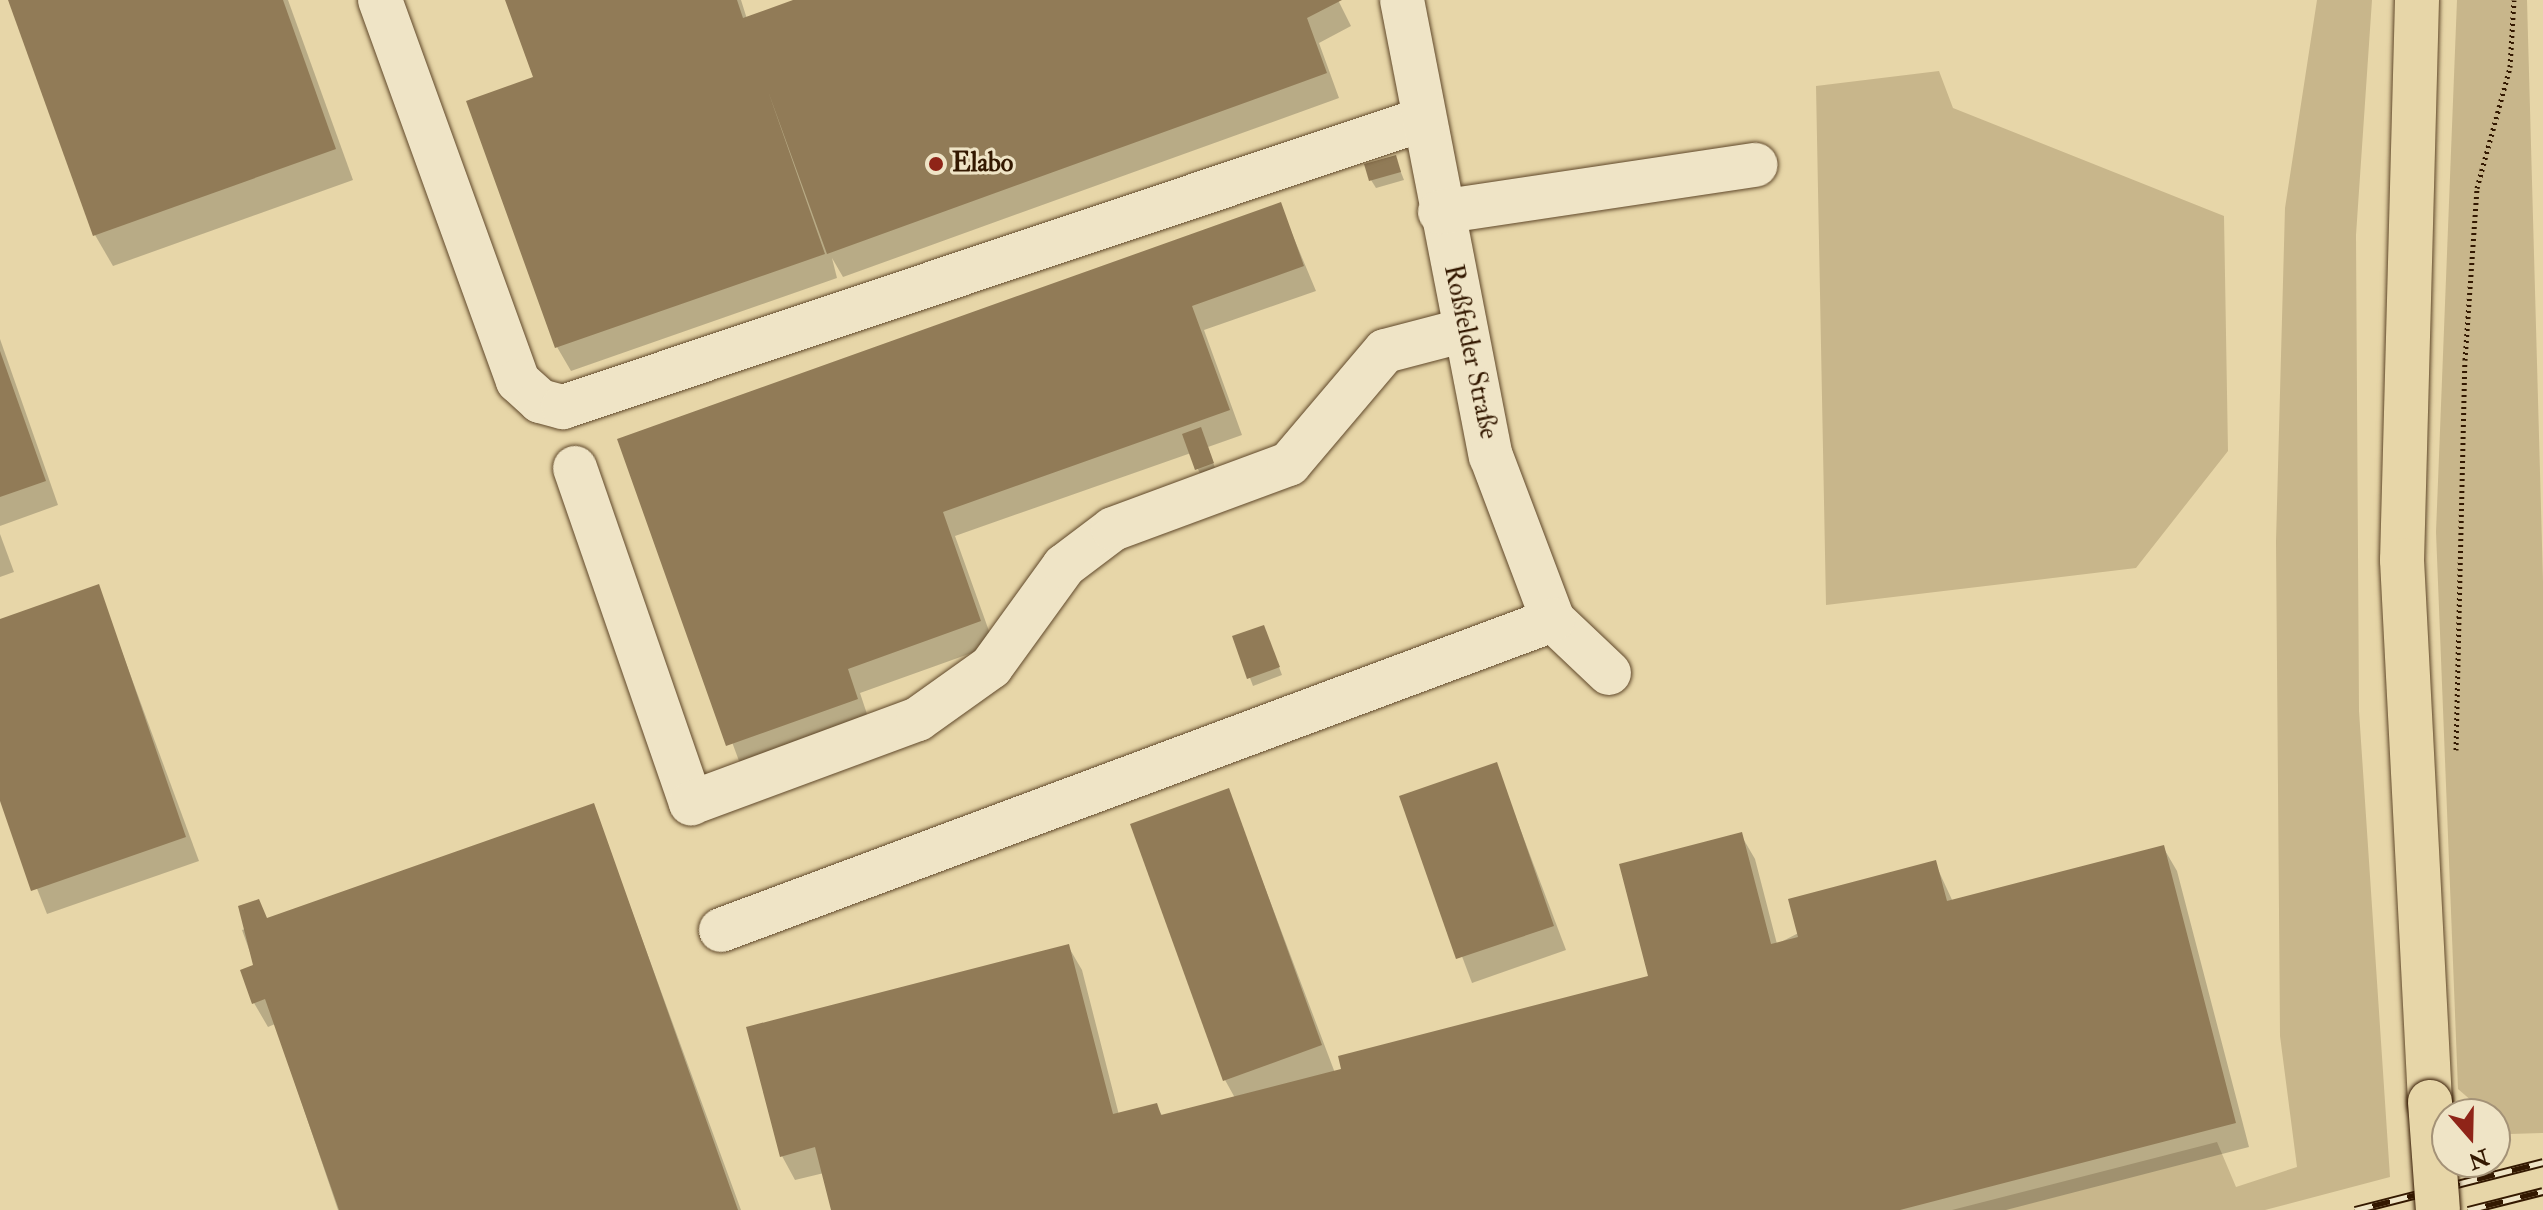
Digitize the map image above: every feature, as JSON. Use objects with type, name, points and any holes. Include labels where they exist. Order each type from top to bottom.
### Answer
[{"type":"main road","points":[[2417,0],[2402,560],[2438,1210]]},
{"type":"street","points":[[380,0],[518,381],[540,401],[563,407],[1421,120]]},
{"type":"street","name":"Roßfelder Straße","points":[[1402,0],[1421,120],[1491,456],[1553,620],[1609,673]]},
{"type":"street","points":[[1440,212],[1756,165]]},
{"type":"street","points":[[575,468],[691,803],[918,719],[991,667],[1064,566],[1113,529],[1289,464],[1385,351],[1465,330]]},
{"type":"street","points":[[721,930],[1553,620]]},
{"type":"path","points":[[2456,755],[2475,219],[2491,122],[2510,67],[2514,0]]},
{"type":"shaded area","points":[[2317,0],[2372,0],[2356,235],[2359,711],[2390,1177],[2265,1210],[1952,1210],[2217,1142],[2236,1187],[2297,1167],[2280,1036],[2276,541],[2285,208]]},
{"type":"shaded area","points":[[2457,0],[2527,0],[2543,581],[2543,1133],[2511,1134],[2511,1098],[2468,1098],[2458,1089],[2436,532]]},
{"type":"shaded area","points":[[1939,71],[1953,108],[2224,216],[2228,451],[2136,568],[1826,605],[1816,86]]},
{"type":"building","points":[[8,0],[283,0],[336,149],[93,236]]},
{"type":"building","points":[[505,0],[737,0],[743,18],[793,0],[1342,0],[1307,18],[1327,73],[827,254],[768,91],[825,254],[555,348],[466,101],[533,77]]},
{"type":"building","points":[[1396,155],[1401,172],[1369,181],[1364,164]]},
{"type":"building","points":[[1281,202],[1304,266],[1192,306],[1230,410],[943,512],[981,621],[848,669],[858,699],[726,746],[617,439]]},
{"type":"building","points":[[0,351],[46,481],[0,497]]},
{"type":"building","points":[[1201,427],[1214,463],[1195,470],[1182,434]]},
{"type":"building","points":[[99,584],[186,837],[31,891],[0,801],[0,619]]},
{"type":"building","points":[[1264,625],[1280,667],[1247,679],[1232,636]]},
{"type":"building","points":[[1497,762],[1554,926],[1456,959],[1399,796]]},
{"type":"building","points":[[1229,788],[1322,1045],[1223,1081],[1130,824]]},
{"type":"building","points":[[594,803],[738,1210],[339,1210],[265,999],[252,1004],[240,970],[253,965],[238,906],[259,899],[267,918]]},
{"type":"building","points":[[1742,832],[1771,944],[1798,937],[1788,899],[1936,860],[1947,901],[2164,845],[2236,1123],[1900,1210],[831,1210],[815,1147],[780,1157],[746,1027],[1069,944],[1113,1114],[1157,1103],[1161,1115],[1341,1069],[1338,1056],[1648,976],[1619,864]]},
{"type":"railway","points":[[2355,1210],[2543,1162]]},
{"type":"railway","points":[[2468,1210],[2543,1191]]},
{"type":"place","name":"Elabo","points":[[936,164]]}]
